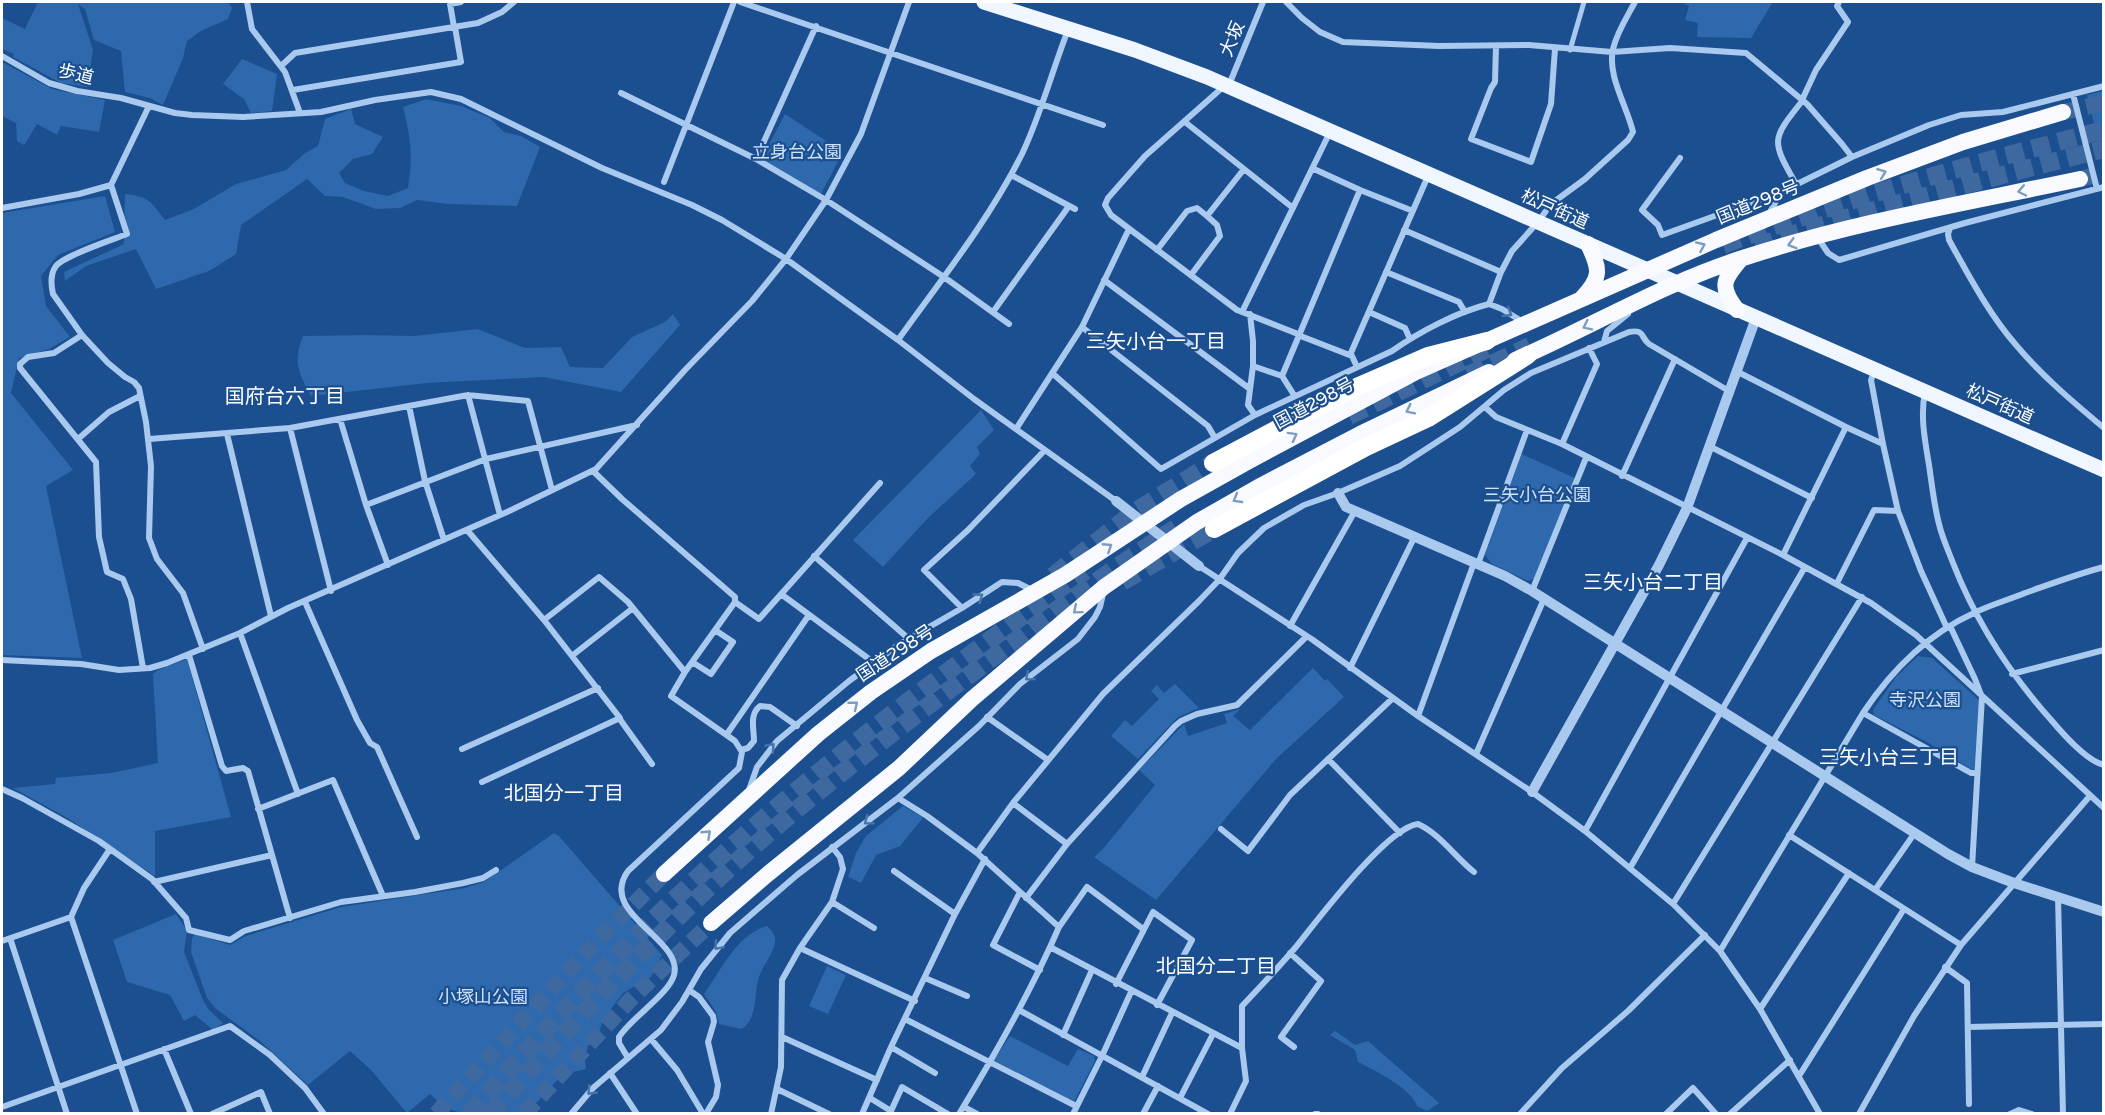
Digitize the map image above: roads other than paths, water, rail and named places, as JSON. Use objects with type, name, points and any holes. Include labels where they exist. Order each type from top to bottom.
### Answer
[{"type":"highway","name":"国道298号","points":[[664,874],[818,735],[871,692],[931,651],[1065,575],[1200,488],[1346,408],[1416,372],[1581,298],[1867,178],[1963,142],[2063,112]]},
{"type":"highway","points":[[711,923],[899,768],[972,699],[1104,587],[1206,517],[1331,449],[1632,305],[1742,258],[1852,227],[2080,179]]},
{"type":"highway","points":[[1581,298],[1592,287],[1598,269],[1588,244]]},
{"type":"highway","points":[[1737,310],[1725,290],[1724,283],[1742,258]]},
{"type":"highway","points":[[1213,463],[1352,388],[1428,356],[1486,341]]},
{"type":"highway","points":[[1214,529],[1366,447],[1430,417],[1528,355]]},
{"type":"main road","name":"松戸街道","points":[[984,2],[1168,62],[1226,86],[2103,470]]},
{"type":"street","points":[[247,2],[252,29],[281,66],[293,90],[300,113]]},
{"type":"street","points":[[293,90],[461,62],[450,4],[461,2]]},
{"type":"street","points":[[281,66],[295,53],[478,23],[492,18],[514,2]]},
{"type":"street","points":[[664,182],[734,2]]},
{"type":"street","points":[[740,2],[1103,125]]},
{"type":"street","points":[[2,660],[81,664],[119,670],[150,668],[189,655],[240,633],[271,616],[388,566],[593,471],[685,370],[753,301],[826,200],[861,134],[909,2]]},
{"type":"street","name":"大坂","points":[[1226,86],[1231,80],[1263,2]]},
{"type":"street","points":[[1286,2],[1314,27],[1343,42],[1379,45],[1529,45],[1555,49],[1612,52],[1670,48],[1746,54],[1802,100],[1852,157]]},
{"type":"street","points":[[1570,50],[1584,2]]},
{"type":"street","points":[[1489,304],[1512,250],[1551,204],[1585,179],[1629,140],[1633,132],[1614,72],[1612,52],[1635,2]]},
{"type":"street","points":[[1796,183],[1779,155],[1777,139],[1781,127],[1802,100],[1816,70],[1848,22],[1837,6],[1839,2]]},
{"type":"street","points":[[756,159],[816,26]]},
{"type":"street","points":[[898,340],[944,277],[1011,175],[1043,104],[1068,29]]},
{"type":"street","points":[[1496,46],[1496,82],[1491,88],[1471,139],[1531,162],[1551,104],[1555,49]]},
{"type":"street","name":"歩道","points":[[2,56],[49,83],[77,91],[121,98],[175,113],[228,117],[321,112],[375,100],[431,92],[461,99],[602,168],[692,205],[786,258],[974,399],[1116,501]]},
{"type":"street","points":[[1226,86],[1145,156],[1108,198],[1107,211],[1191,275],[1246,313],[1350,355],[1357,367]]},
{"type":"street","points":[[1680,158],[1642,210],[1658,225],[1662,235],[1781,192],[1852,157],[1929,126],[1961,116],[2003,112],[2103,87]]},
{"type":"street","points":[[621,93],[756,159],[826,200],[944,277],[1010,324]]},
{"type":"street","points":[[1817,237],[1828,253],[1839,260],[2100,188],[2073,94]]},
{"type":"street","points":[[149,106],[111,185],[127,234],[67,258],[56,267],[52,274],[51,286],[54,294],[82,334],[108,363],[139,388],[149,439],[151,466],[149,538],[158,559],[183,593],[203,649]]},
{"type":"street","points":[[1185,122],[1293,208]]},
{"type":"street","points":[[1255,415],[1248,405],[1253,341],[1246,313],[1330,132]]},
{"type":"street","points":[[1207,216],[1244,169]]},
{"type":"street","points":[[1314,169],[1413,211]]},
{"type":"street","points":[[993,312],[1072,208],[1011,175]]},
{"type":"street","points":[[1350,355],[1428,175]]},
{"type":"street","points":[[2,208],[79,194],[111,185]]},
{"type":"street","points":[[1282,376],[1360,190]]},
{"type":"street","points":[[1766,220],[1781,192]]},
{"type":"street","points":[[1157,250],[1187,211],[1197,208],[1217,225],[1220,236],[1191,275]]},
{"type":"street","points":[[1950,228],[1949,240],[1977,290],[2003,328],[2022,352],[2103,428]]},
{"type":"street","points":[[1016,429],[1082,327],[1129,229]]},
{"type":"street","points":[[1404,230],[1501,272]]},
{"type":"street","points":[[1386,272],[1459,302],[1465,312]]},
{"type":"street","points":[[1104,280],[1250,389]]},
{"type":"street","points":[[1052,373],[1161,469],[1255,415],[1392,351],[1410,339],[1465,312],[1489,304],[1526,324]]},
{"type":"street","points":[[1604,342],[1607,331],[1628,314],[1632,305]]},
{"type":"street","points":[[1369,312],[1406,328],[1410,339]]},
{"type":"street","points":[[1532,792],[1659,565],[1687,508],[1756,318]]},
{"type":"street","points":[[1082,327],[1208,426],[1215,438]]},
{"type":"street","points":[[977,853],[1013,803],[1115,681],[1219,580],[1238,553],[1264,528],[1299,508],[1400,466],[1460,427],[1504,390],[1531,373],[1636,330],[1649,344],[1729,391]]},
{"type":"street","points":[[82,334],[54,353],[28,357],[20,364],[20,368],[96,462],[99,537],[105,566],[107,572],[123,579],[130,599],[143,668]]},
{"type":"street","points":[[1562,444],[1597,364],[1589,348]]},
{"type":"street","points":[[1622,476],[1675,359]]},
{"type":"street","points":[[1252,366],[1282,376],[1294,395]]},
{"type":"street","points":[[1875,370],[1872,380],[1898,511],[1921,571],[1975,679],[1982,698],[1972,867]]},
{"type":"street","points":[[1736,371],[1883,444]]},
{"type":"street","points":[[1925,392],[1922,404],[1924,432],[1938,522],[1974,613],[2012,674],[2061,731],[2098,764],[2103,765]]},
{"type":"street","points":[[149,439],[290,428],[468,395],[528,401],[552,490]]},
{"type":"street","points":[[468,395],[500,515]]},
{"type":"street","points":[[78,439],[109,412],[140,396]]},
{"type":"street","points":[[409,406],[425,481],[444,540]]},
{"type":"street","points":[[1485,408],[1496,417],[1562,444],[1862,597],[1917,635],[1982,698],[2103,808]]},
{"type":"street","points":[[340,419],[366,505],[388,566]]},
{"type":"street","points":[[366,505],[486,459],[637,425]]},
{"type":"street","points":[[1783,555],[1846,427]]},
{"type":"street","points":[[290,428],[331,591]]},
{"type":"street","points":[[1418,716],[1527,430]]},
{"type":"street","points":[[227,434],[271,616]]},
{"type":"street","points":[[1709,446],[1812,498]]},
{"type":"street","points":[[962,609],[924,570],[968,530],[1045,450]]},
{"type":"street","points":[[1532,591],[1586,458]]},
{"type":"street","points":[[593,471],[735,597],[735,602],[685,672],[671,696],[727,734],[741,750],[741,761],[734,773],[628,871],[620,884],[624,903],[669,954],[674,965],[674,976],[671,981],[619,1037],[619,1043],[628,1058]]},
{"type":"street","points":[[735,602],[759,619],[880,483]]},
{"type":"street","points":[[1338,493],[1342,503],[1355,511],[1415,536],[1532,591],[1914,834],[1972,867],[2103,912]]},
{"type":"street","points":[[1116,501],[1219,580],[1532,792],[1585,831],[1673,904],[1720,951],[1760,1009],[1820,1113]]},
{"type":"street","points":[[1837,583],[1874,510],[1898,511]]},
{"type":"street","points":[[1290,626],[1355,511]]},
{"type":"street","points":[[467,530],[573,655],[652,764]]},
{"type":"street","points":[[1350,668],[1415,536]]},
{"type":"street","points":[[1585,831],[1747,538]]},
{"type":"street","points":[[814,556],[909,639]]},
{"type":"street","points":[[1630,868],[1805,567]]},
{"type":"street","points":[[1720,951],[1863,712],[1888,679],[1925,643],[1974,613],[2078,573],[2103,567]]},
{"type":"street","points":[[544,620],[599,577],[633,608],[685,672]]},
{"type":"street","points":[[747,799],[757,767],[765,754],[820,704],[873,662],[962,609],[1002,582],[1018,583],[1036,592]]},
{"type":"street","points":[[571,1113],[610,1073],[651,1039],[673,1015],[701,969],[730,933],[832,847],[898,798],[1020,684],[1078,639],[1100,607],[1104,587]]},
{"type":"street","points":[[780,594],[873,662]]},
{"type":"street","points":[[1673,904],[1862,597]]},
{"type":"street","points":[[1476,754],[1544,599]]},
{"type":"street","points":[[305,602],[357,720],[370,743],[377,747],[417,837]]},
{"type":"street","points":[[573,655],[633,608]]},
{"type":"street","points":[[727,734],[809,615]]},
{"type":"street","points":[[692,662],[711,674],[733,642],[715,630]]},
{"type":"street","points":[[240,633],[298,795]]},
{"type":"street","points":[[1026,898],[1067,844],[1175,726],[1197,714],[1237,705],[1306,637]]},
{"type":"street","points":[[2012,674],[2103,650]]},
{"type":"street","points":[[189,655],[222,766],[228,771],[246,768],[290,918]]},
{"type":"street","points":[[462,748],[598,688]]},
{"type":"street","points":[[1221,829],[1248,851],[1290,795],[1393,698]]},
{"type":"street","points":[[741,750],[748,748],[754,741],[752,718],[760,706],[770,707],[797,726]]},
{"type":"street","points":[[1863,712],[1971,773],[1977,773]]},
{"type":"street","points":[[987,717],[1048,760]]},
{"type":"street","points":[[482,782],[619,718]]},
{"type":"street","points":[[1328,759],[1400,833]]},
{"type":"street","points":[[258,809],[333,780],[383,896]]},
{"type":"street","points":[[2,789],[32,803],[110,849],[154,882],[186,918],[189,930],[230,940],[244,931],[342,902],[464,883],[483,878],[496,870]]},
{"type":"street","points":[[1859,1113],[1914,1016],[1961,945],[2089,797]]},
{"type":"street","points":[[898,798],[985,859],[1059,927]]},
{"type":"street","points":[[1013,803],[1067,844]]},
{"type":"street","points":[[1230,1113],[1246,1081],[1242,1048],[1242,1006],[1365,864],[1392,838],[1413,825],[1424,826],[1459,861],[1474,872]]},
{"type":"street","points":[[1875,890],[1914,834]]},
{"type":"street","points":[[1789,835],[1961,945]]},
{"type":"street","points":[[771,1113],[781,1067],[782,980],[800,948],[832,902],[843,869],[840,856],[832,847]]},
{"type":"street","points":[[110,849],[84,888],[71,917],[137,1113]]},
{"type":"street","points":[[154,882],[272,855]]},
{"type":"street","points":[[862,1113],[955,914],[985,859]]},
{"type":"street","points":[[894,872],[955,914]]},
{"type":"street","points":[[1760,1009],[1849,873]]},
{"type":"street","points":[[960,1113],[1019,1010],[1059,927],[1087,887],[1143,929]]},
{"type":"street","points":[[1020,892],[993,945],[1040,969]]},
{"type":"street","points":[[2058,896],[2064,1113]]},
{"type":"street","points":[[832,902],[874,928]]},
{"type":"street","points":[[1799,1076],[1904,909]]},
{"type":"street","points":[[1116,984],[1153,912],[1192,940],[1157,1005]]},
{"type":"street","points":[[2,941],[71,917]]},
{"type":"street","points":[[1520,1113],[1562,1068],[1628,1011],[1705,935]]},
{"type":"street","points":[[10,938],[67,1113]]},
{"type":"street","points":[[1050,947],[1131,992],[1242,1048]]},
{"type":"street","points":[[800,948],[915,1001]]},
{"type":"street","points":[[1290,953],[1321,981],[1281,1037],[1294,1047]]},
{"type":"street","points":[[1945,967],[1967,983],[1969,1104]]},
{"type":"street","points":[[1063,1035],[1092,970]]},
{"type":"street","points":[[925,978],[967,996]]},
{"type":"street","points":[[651,1039],[677,1070],[704,1113],[716,1097],[718,1084],[708,1042],[714,1022],[713,1016],[699,997],[689,990]]},
{"type":"street","points":[[1073,1113],[1131,992]]},
{"type":"street","points":[[1019,1010],[1208,1113]]},
{"type":"street","points":[[1142,1077],[1172,1013]]},
{"type":"street","points":[[905,1019],[1076,1106]]},
{"type":"street","points":[[1968,1027],[2103,1024]]},
{"type":"street","points":[[2,1107],[230,1026],[270,1056],[305,1088],[324,1113]]},
{"type":"street","points":[[1180,1098],[1213,1034]]},
{"type":"street","points":[[782,1037],[877,1080]]},
{"type":"street","points":[[891,1047],[935,1073]]},
{"type":"street","points":[[164,1049],[191,1113]]},
{"type":"street","points":[[1730,1113],[1790,1060]]},
{"type":"street","points":[[610,1073],[637,1113]]},
{"type":"street","points":[[1143,1113],[1158,1086]]},
{"type":"street","points":[[870,1098],[891,1111],[902,1087],[948,1113]]},
{"type":"street","points":[[1666,1113],[1693,1088],[1716,1113]]},
{"type":"street","points":[[777,1089],[829,1113]]},
{"type":"street","points":[[212,1113],[261,1092],[270,1113]]},
{"type":"street","points":[[964,1107],[976,1113]]},
{"type":"street","points":[[2010,1113],[2019,1110],[2032,1113]]},
{"type":"tunnel","points":[[2063,112],[2104,103]]},
{"type":"tunnel","points":[[1723,245],[1912,182],[2104,130]]},
{"type":"tunnel","points":[[1756,247],[1864,213],[2104,149]]},
{"type":"tunnel","points":[[2080,179],[2104,173]]},
{"type":"tunnel","points":[[1468,375],[1530,346]]},
{"type":"tunnel","points":[[1349,416],[1489,348]]},
{"type":"tunnel","points":[[1053,576],[1133,513],[1213,463]]},
{"type":"tunnel","points":[[490,1114],[646,949],[772,830],[856,761],[943,695],[1072,599],[1176,528]]},
{"type":"tunnel","points":[[1122,582],[1214,529]]},
{"type":"tunnel","points":[[469,1114],[546,1029],[652,920],[741,838],[834,759],[1085,571]]},
{"type":"tunnel","points":[[436,1114],[581,957],[664,874]]},
{"type":"tunnel","points":[[524,1114],[632,998],[711,923]]},
{"type":"district","name":"三矢小台一丁目","points":[[1156,342]]},
{"type":"district","name":"国府台六丁目","points":[[285,397]]},
{"type":"district","name":"三矢小台二丁目","points":[[1653,583]]},
{"type":"district","name":"三矢小台三丁目","points":[[1889,758]]},
{"type":"district","name":"北国分一丁目","points":[[564,794]]},
{"type":"district","name":"北国分二丁目","points":[[1216,967]]},
{"type":"park label","name":"立身台公園","points":[[797,152]]},
{"type":"park label","name":"三矢小台公園","points":[[1537,495]]},
{"type":"park label","name":"寺沢公園","points":[[1925,700]]},
{"type":"park label","name":"小塚山公園","points":[[483,997]]}]
